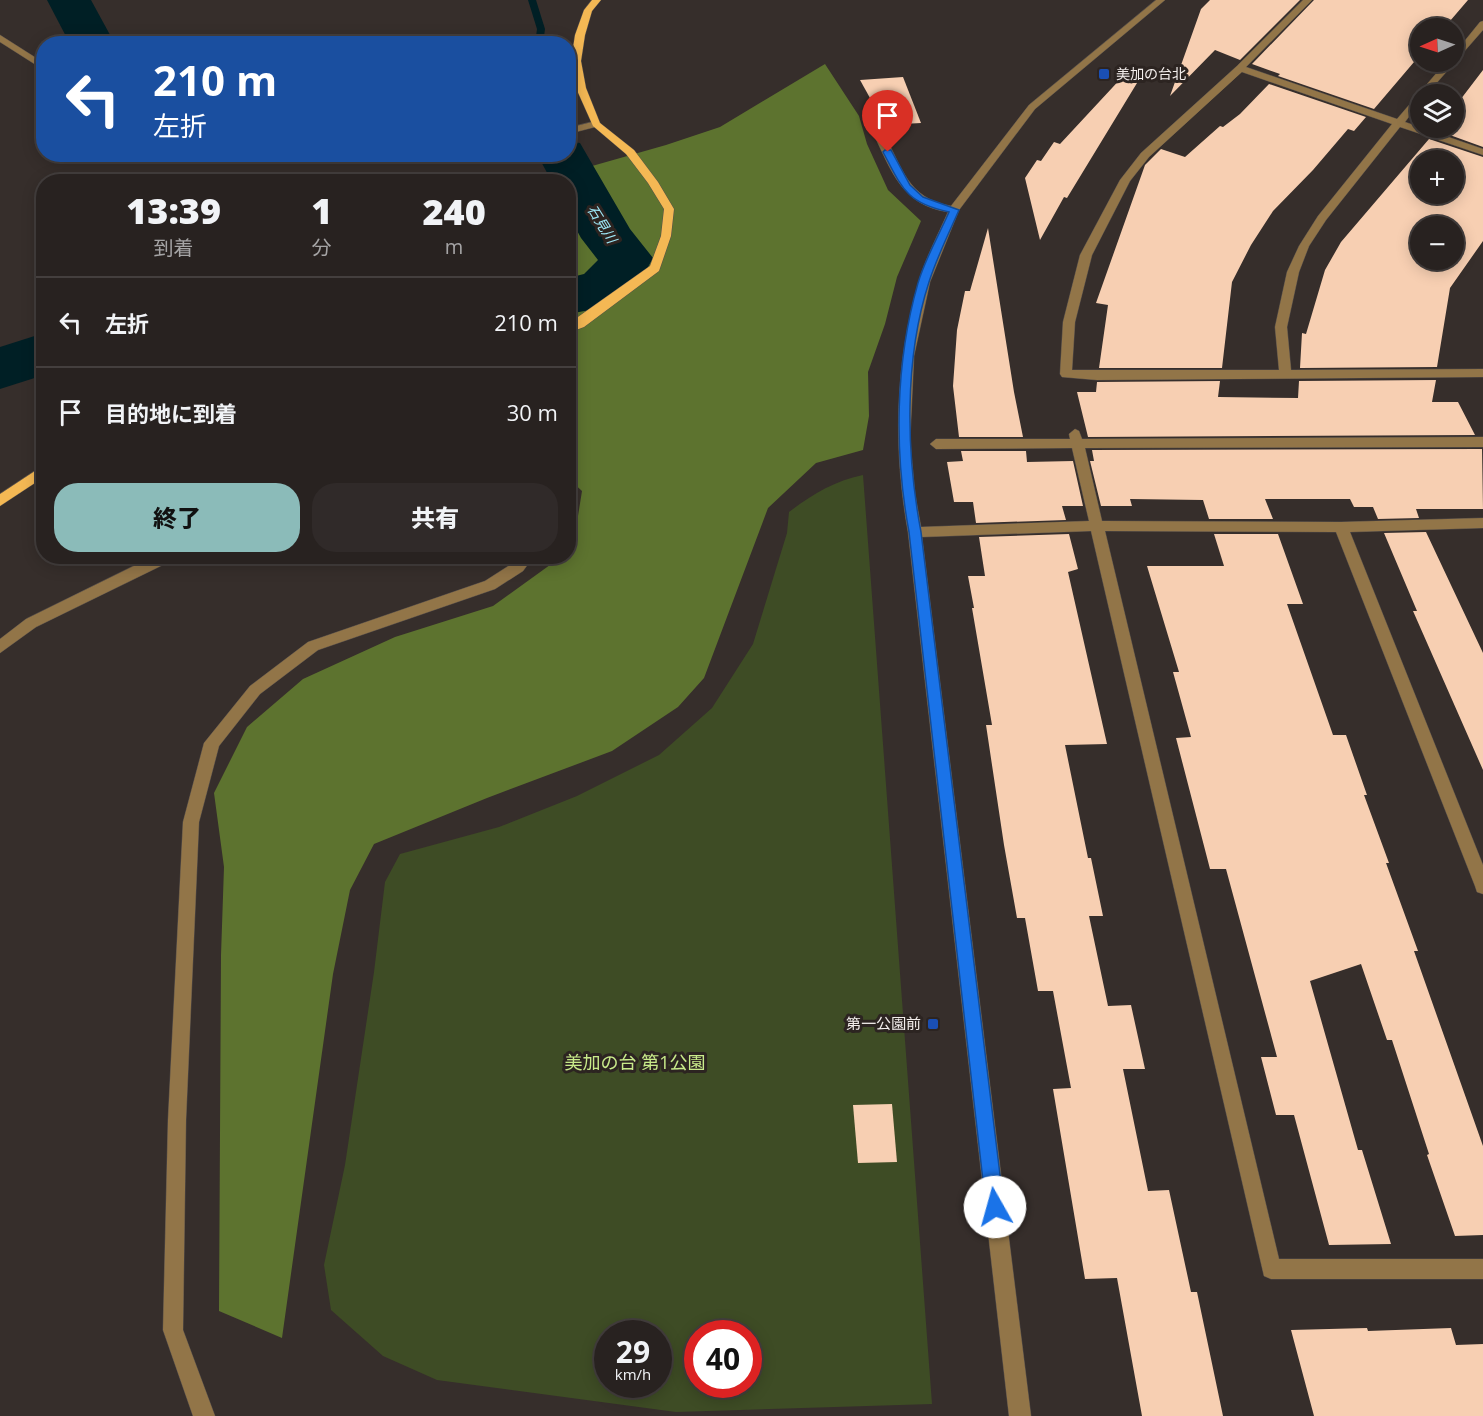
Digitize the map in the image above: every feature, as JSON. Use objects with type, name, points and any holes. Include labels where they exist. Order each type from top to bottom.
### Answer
[{"type":"main road","points":[[576,326],[655,268],[666,236],[669,209],[653,182],[630,152],[596,124],[581,88],[576,61],[580,35],[588,10],[597,0]]},
{"type":"main road","points":[[0,501],[36,476]]},
{"type":"street","points":[[1020,1416],[915,532],[908,494],[904,441],[908,356],[924,282],[954,210],[1032,107],[1161,0]]},
{"type":"street","points":[[1308,0],[1240,68],[1145,155],[1125,180],[1086,255],[1069,322],[1066,380],[1097,376],[1483,372]]},
{"type":"street","points":[[1464,46],[1483,24]]},
{"type":"street","points":[[0,38],[36,62]]},
{"type":"street","points":[[1240,68],[1483,152]]},
{"type":"street","points":[[1431,84],[1441,72]]},
{"type":"street","points":[[1285,374],[1281,327],[1293,272],[1304,246],[1322,218],[1410,108]]},
{"type":"street","points":[[576,128],[596,124]]},
{"type":"street","points":[[879,135],[906,186],[919,200],[954,210]]},
{"type":"street","points":[[1076,439],[1271,1269],[1483,1269]]},
{"type":"street","points":[[936,444],[1076,439],[1483,442]]},
{"type":"street","points":[[915,532],[1097,526],[1341,527],[1483,523]]},
{"type":"street","points":[[1341,527],[1483,886]]},
{"type":"street","points":[[0,647],[31,623],[152,564]]},
{"type":"street","points":[[204,1416],[173,1330],[177,1120],[191,822],[212,743],[255,690],[313,646],[490,585],[520,564]]},
{"type":"green space","points":[[825,64],[859,116],[867,144],[888,190],[921,221],[897,277],[885,324],[868,372],[869,416],[863,450],[816,463],[768,508],[704,678],[678,707],[612,751],[374,844],[350,890],[333,974],[282,1338],[219,1311],[221,955],[224,867],[214,793],[247,727],[303,679],[395,637],[493,606],[551,564],[576,564],[576,528],[582,491],[576,485],[576,174],[572,174],[578,170],[720,127]]},
{"type":"green space","name":"美加の台 第1公園","points":[[863,475],[932,1404],[676,1412],[437,1380],[383,1356],[331,1310],[324,1265],[345,1165],[385,882],[400,854],[499,827],[577,796],[659,755],[712,708],[753,644],[787,533],[789,512],[824,489]]},
{"type":"building","points":[[1210,0],[1300,0],[1240,60],[1215,50],[1170,96],[1201,9]]},
{"type":"building","points":[[1314,0],[1468,0],[1453,18],[1410,18],[1410,67],[1374,109],[1278,76],[1280,74],[1252,64]]},
{"type":"building","points":[[1483,70],[1483,147],[1458,138],[1464,138],[1464,95]]},
{"type":"building","points":[[1125,74],[1137,83],[1067,198],[1064,197],[1040,240],[1025,178],[1037,160],[1041,161],[1054,142],[1060,144]]},
{"type":"building","points":[[903,77],[921,123],[885,125],[860,80]]},
{"type":"building","points":[[1269,84],[1366,117],[1354,131],[1348,129],[1313,170],[1273,211],[1251,245],[1232,282],[1222,368],[1099,368],[1108,305],[1096,303],[1145,165],[1161,149],[1185,157],[1220,126],[1223,127],[1240,114]]},
{"type":"building","points":[[1429,139],[1462,150],[1420,150]]},
{"type":"building","points":[[1464,151],[1483,157],[1483,241],[1464,268],[1464,216],[1410,216],[1410,270],[1463,270],[1450,288],[1437,367],[1300,368],[1302,333],[1306,334],[1325,270],[1341,242],[1410,161],[1410,204],[1464,204]]},
{"type":"building","points":[[988,228],[1023,437],[959,437],[953,386],[957,330],[965,291],[970,291]]},
{"type":"building","points":[[1436,380],[1432,402],[1458,402],[1475,435],[1088,437],[1077,392],[1096,392],[1097,382],[1220,381],[1218,397],[1298,398],[1299,381]]},
{"type":"building","points":[[1482,449],[1483,509],[1416,509],[1419,518],[1378,519],[1373,507],[1354,507],[1350,499],[1265,499],[1273,519],[1209,519],[1203,500],[1130,499],[1132,506],[1101,506],[1090,461],[1094,461],[1092,450]]},
{"type":"building","points":[[961,451],[1026,451],[1027,462],[1073,461],[1083,506],[1062,506],[1066,520],[976,523],[973,502],[954,502],[947,462],[963,461]]},
{"type":"building","points":[[1426,532],[1483,653],[1483,770],[1413,611],[1417,611],[1384,533]]},
{"type":"building","points":[[1069,534],[1078,569],[1068,572],[1107,744],[1065,745],[1088,858],[1091,858],[1103,916],[1089,916],[1108,1006],[1131,1005],[1145,1069],[1123,1069],[1148,1191],[1169,1190],[1191,1292],[1197,1292],[1223,1416],[1142,1416],[1117,1278],[1085,1279],[1053,1089],[1071,1088],[1053,991],[1038,991],[1025,918],[1017,918],[1004,845],[986,725],[992,725],[968,576],[985,576],[979,537]]},
{"type":"building","points":[[1214,534],[1278,534],[1303,604],[1287,604],[1333,735],[1346,735],[1367,795],[1364,795],[1389,863],[1386,863],[1418,951],[1414,951],[1483,1146],[1483,1235],[1455,1236],[1427,1155],[1429,1154],[1392,1040],[1387,1040],[1361,964],[1310,981],[1358,1150],[1362,1150],[1391,1244],[1329,1245],[1294,1115],[1276,1115],[1261,1057],[1277,1057],[1226,869],[1210,869],[1176,738],[1191,737],[1173,672],[1179,672],[1147,566],[1224,566]]},
{"type":"building","points":[[892,1104],[897,1162],[858,1163],[853,1105]]},
{"type":"building","points":[[1367,1328],[1368,1331],[1451,1328],[1456,1345],[1483,1344],[1483,1416],[1314,1416],[1291,1330]]},
{"type":"waterway","name":"石見川","points":[[69,0],[89,36]]},
{"type":"waterway","points":[[532,0],[541,29],[540,36]]},
{"type":"waterway","name":"石見川","points":[[566,162],[573,174]]},
{"type":"waterway","name":"石見川","points":[[576,180],[608,238],[626,258],[615,276],[603,287],[576,294]]},
{"type":"waterway","name":"石見川","points":[[0,369],[36,356]]},
{"type":"place","name":"美加の台北","points":[[1104,74]]},
{"type":"place","name":"第一公園前","points":[[933,1024]]},
{"type":"route","points":[[888,152],[906,186],[919,200],[954,210],[924,282],[908,356],[904,441],[908,494],[915,532],[995,1207]]}]
